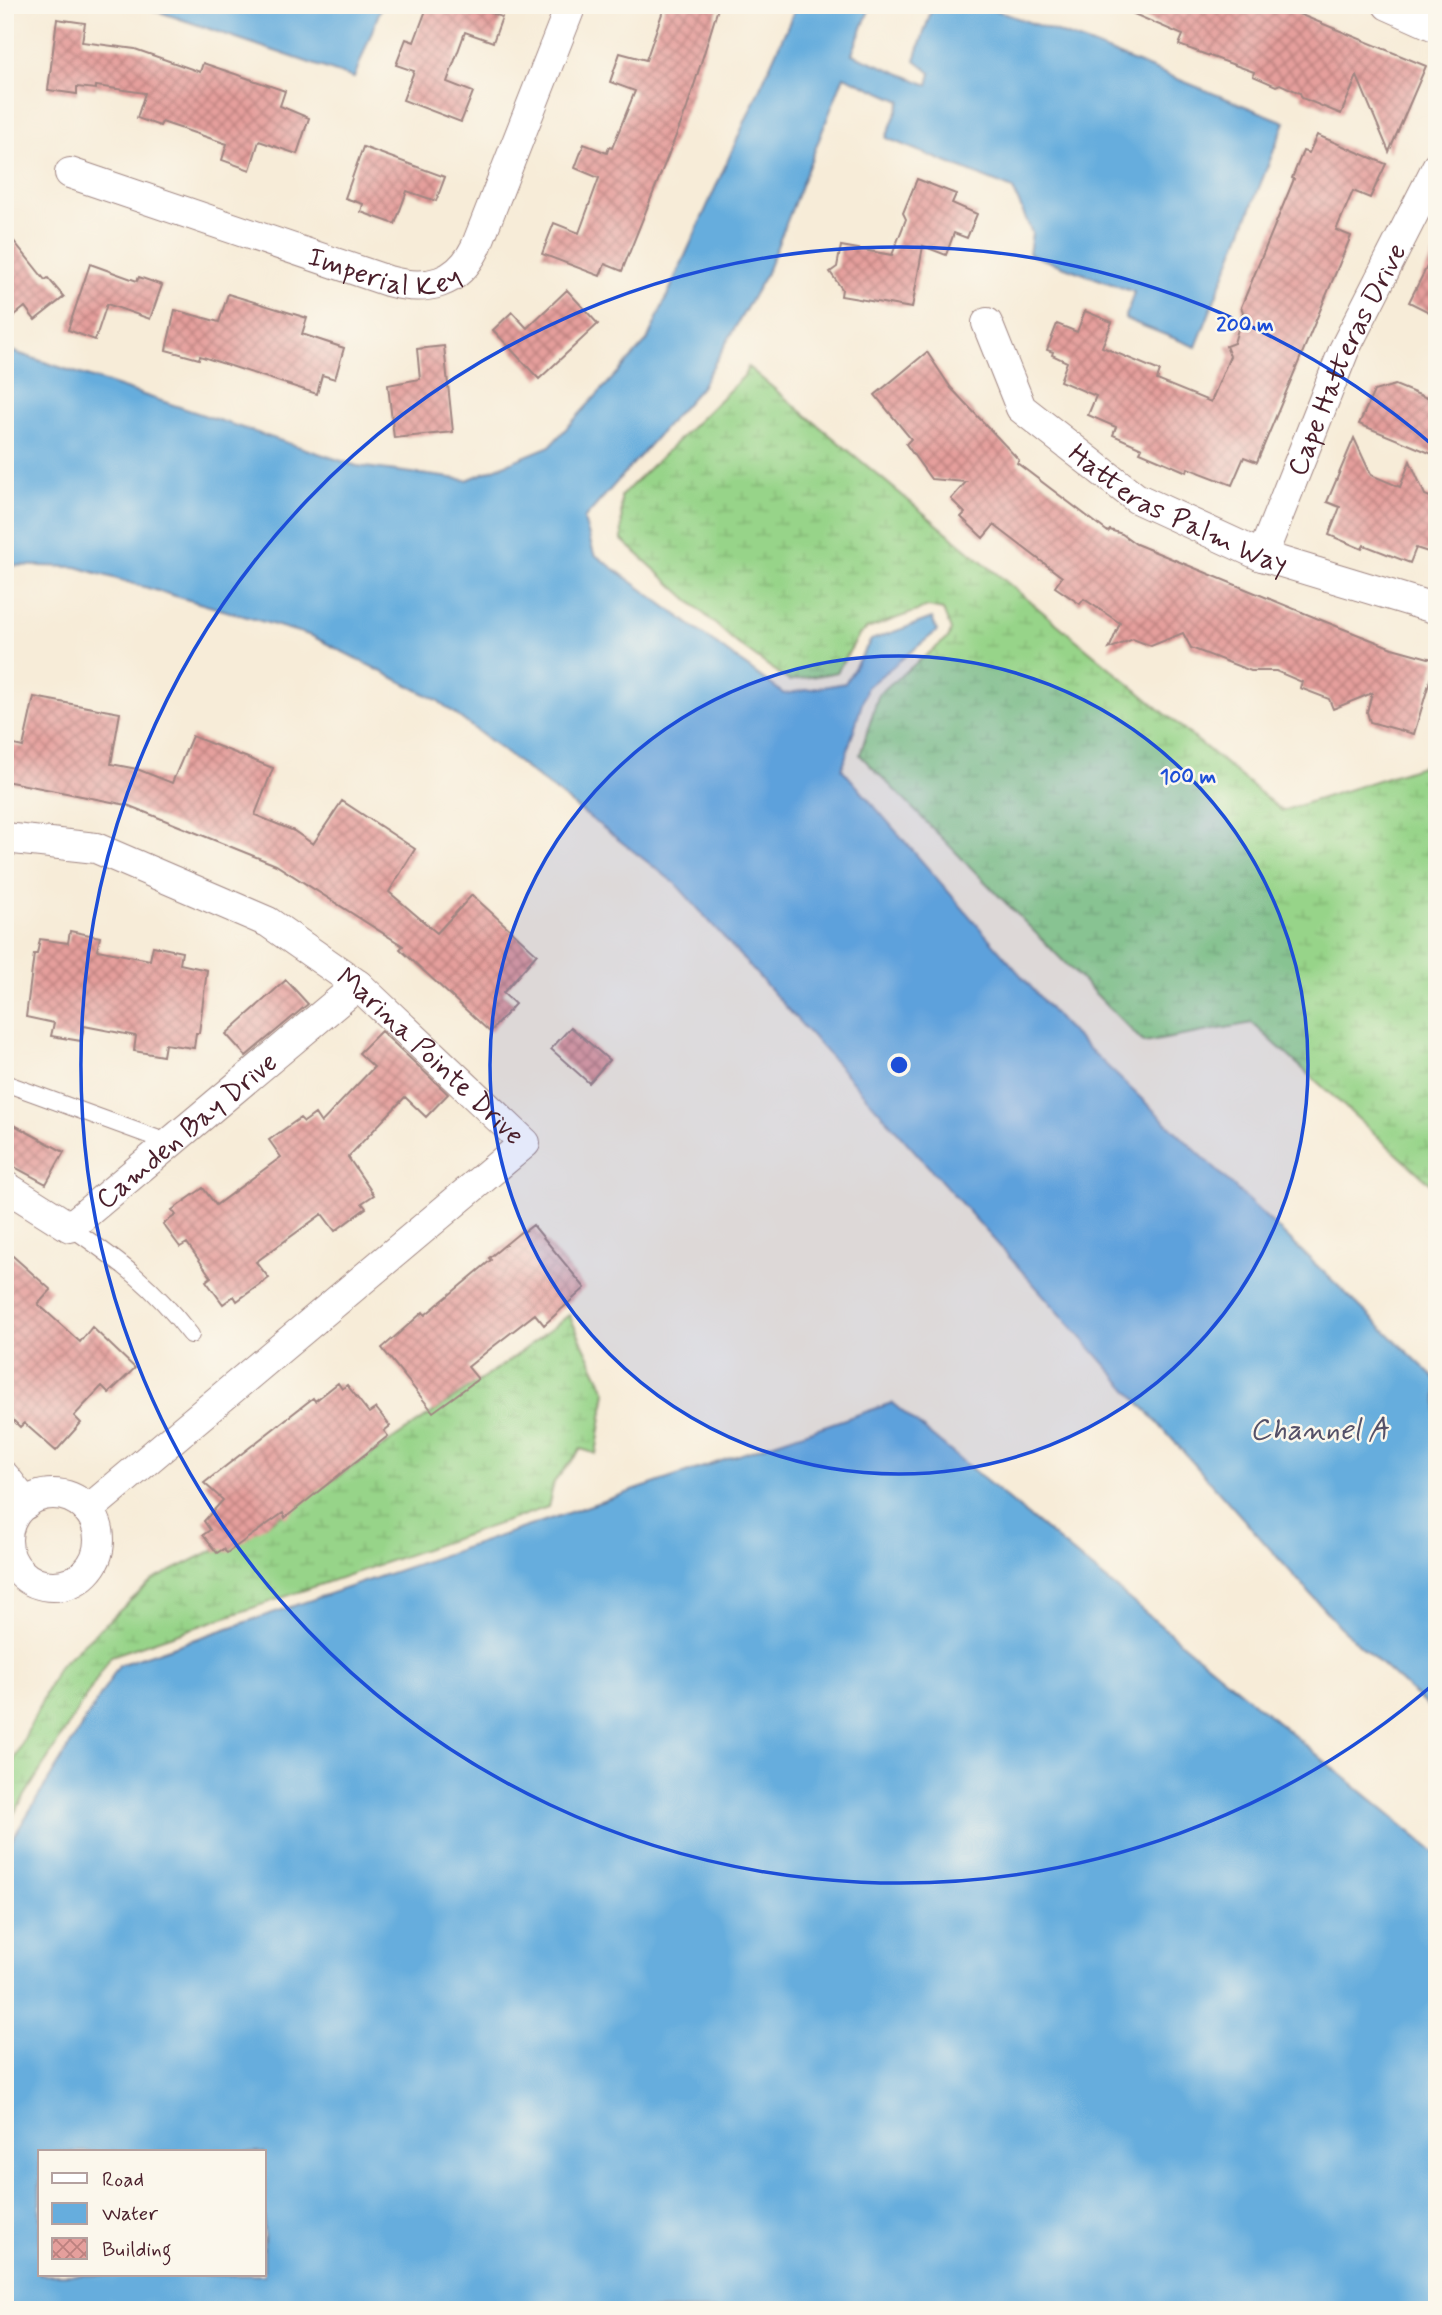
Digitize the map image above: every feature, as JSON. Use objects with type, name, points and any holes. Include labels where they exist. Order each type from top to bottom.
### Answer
[{"type":"street","name":"Imperial Key","points":[[70,173],[388,281],[414,287],[441,283],[462,269],[476,247],[571,5]]},
{"type":"street","points":[[1388,5],[1437,27]]},
{"type":"street","name":"Cape Hatteras Drive","points":[[1262,556],[1344,350],[1437,167]]},
{"type":"street","name":"Hatteras Palm Way","points":[[987,323],[1021,408],[1136,498],[1262,556],[1437,608]]},
{"type":"street","name":"Marina Pointe Drive","points":[[5,838],[96,848],[268,922],[358,985],[525,1143],[88,1510]]},
{"type":"street","name":"Camden Bay Drive","points":[[5,1186],[70,1227],[358,985]]},
{"type":"street","points":[[5,1477],[26,1504]]},
{"type":"street","points":[[44,1494],[59,1494],[74,1498],[88,1510],[99,1534],[98,1550],[93,1564],[82,1576],[68,1584],[53,1586],[11,1572],[8,1536],[11,1521],[26,1504],[44,1494]]},
{"type":"lane","points":[[5,1083],[170,1143]]},
{"type":"lane","points":[[70,1227],[135,1272],[165,1302],[191,1335]]},
{"type":"green space","points":[[748,367],[1282,811],[1437,761],[1437,1190],[1252,1023],[1144,1043],[860,755],[879,693],[949,637],[951,630],[943,610],[928,607],[867,629],[859,635],[837,672],[789,681],[734,641],[622,540],[621,496],[744,376]]},
{"type":"green space","points":[[569,1315],[606,1392],[596,1454],[581,1449],[554,1482],[548,1507],[111,1656],[5,1828],[5,1779],[58,1667],[153,1580],[274,1520],[513,1358]]},
{"type":"water","points":[[139,5],[382,5],[354,78]]},
{"type":"water","name":"Channel A","points":[[797,5],[871,5],[852,54],[928,85],[931,73],[915,60],[933,5],[981,5],[1090,44],[1285,122],[1196,347],[1125,319],[1134,292],[1029,254],[1032,233],[1013,189],[886,138],[901,101],[844,76],[767,272],[701,387],[584,519],[594,554],[784,694],[845,683],[871,640],[932,618],[937,631],[867,687],[842,769],[1063,1024],[1437,1380],[1437,1715],[1339,1626],[676,884],[437,700],[312,636],[76,567],[5,565],[5,349],[357,466],[467,480],[550,446],[647,341]]},
{"type":"water","points":[[892,1403],[1437,1854],[1437,2310],[5,2310],[5,1851],[119,1665]]},
{"type":"building","points":[[428,5],[494,5],[491,13],[502,17],[493,42],[465,32],[447,82],[473,92],[461,122],[403,100],[414,71],[396,65],[406,39],[414,42]]},
{"type":"building","points":[[665,5],[719,5],[687,108],[622,271],[605,264],[600,276],[542,254],[554,223],[579,233],[599,178],[575,168],[584,144],[607,153],[609,147],[612,148],[635,91],[610,82],[620,53],[646,60]]},
{"type":"building","points":[[1113,5],[1277,5],[1426,66],[1389,152],[1357,76],[1341,114],[1302,98],[1300,93],[1280,84],[1276,86],[1253,76],[1254,72],[1179,45],[1183,35]]},
{"type":"building","points":[[57,19],[85,23],[82,42],[135,49],[200,72],[203,63],[285,91],[280,106],[309,118],[297,154],[259,141],[250,170],[222,160],[227,144],[162,122],[160,126],[137,118],[145,93],[96,86],[96,89],[77,87],[77,94],[48,90]]},
{"type":"building","points":[[1317,135],[1386,164],[1370,198],[1353,191],[1336,230],[1351,236],[1257,462],[1244,457],[1232,485],[1188,468],[1187,472],[1140,452],[1142,448],[1113,435],[1116,427],[1088,415],[1096,396],[1060,381],[1067,362],[1047,350],[1057,324],[1077,332],[1085,311],[1112,322],[1102,347],[1160,371],[1157,380],[1211,402],[1230,356],[1226,346],[1234,343],[1243,312],[1241,307],[1294,179],[1292,178],[1303,151],[1309,153]]},
{"type":"building","points":[[363,147],[445,177],[436,201],[407,191],[395,224],[361,212],[363,204],[345,198]]},
{"type":"building","points":[[917,179],[956,194],[952,203],[977,214],[967,238],[954,233],[946,255],[923,246],[912,308],[841,296],[842,289],[830,272],[837,267],[841,246],[892,255],[906,219],[903,213]]},
{"type":"building","points":[[5,230],[45,280],[48,278],[64,297],[35,320],[25,307],[5,323]]},
{"type":"building","points":[[1437,247],[1437,316],[1409,302]]},
{"type":"building","points":[[90,264],[137,281],[139,277],[162,285],[150,319],[107,304],[95,340],[68,330]]},
{"type":"building","points":[[567,290],[598,324],[539,379],[493,330],[512,312],[527,328]]},
{"type":"building","points":[[228,294],[307,318],[302,334],[344,348],[335,379],[322,375],[317,394],[200,356],[199,359],[166,350],[175,310],[219,322]]},
{"type":"building","points":[[444,346],[453,432],[394,438],[388,385],[420,379],[417,349]]},
{"type":"building","points":[[927,352],[951,388],[1019,460],[1017,463],[1108,532],[1110,530],[1122,534],[1136,544],[1392,648],[1436,660],[1414,734],[1370,722],[1367,712],[1372,693],[1333,709],[1329,699],[1300,688],[1302,682],[1276,671],[1251,671],[1191,648],[1183,633],[1151,646],[1133,639],[1109,649],[1120,623],[1084,599],[1080,604],[1055,587],[1062,577],[994,525],[983,538],[961,517],[965,513],[951,499],[966,482],[931,479],[906,444],[911,439],[875,395]]},
{"type":"building","points":[[1395,385],[1437,402],[1437,456],[1359,424],[1374,391]]},
{"type":"building","points":[[1354,438],[1371,475],[1400,487],[1410,461],[1425,495],[1437,500],[1437,529],[1428,552],[1416,548],[1410,563],[1364,545],[1362,549],[1329,535],[1340,507],[1327,502]]},
{"type":"building","points":[[34,697],[120,713],[111,764],[137,769],[172,783],[192,736],[273,768],[255,815],[294,831],[313,844],[342,801],[415,849],[389,892],[437,933],[472,895],[537,954],[503,993],[515,1004],[490,1032],[400,949],[403,946],[276,865],[127,805],[5,781],[5,743],[23,747]]},
{"type":"building","points":[[70,931],[100,937],[97,950],[150,960],[153,946],[182,952],[180,964],[207,970],[199,1033],[196,1033],[194,1048],[165,1044],[163,1056],[134,1051],[136,1036],[84,1026],[81,1041],[51,1036],[54,1023],[26,1017],[34,954],[37,954],[40,939],[68,943]]},
{"type":"building","points":[[286,980],[308,1004],[246,1056],[226,1034]]},
{"type":"building","points":[[571,1027],[609,1060],[589,1083],[551,1049]]},
{"type":"building","points":[[381,1031],[448,1094],[426,1117],[405,1097],[348,1157],[374,1195],[362,1203],[366,1208],[335,1231],[322,1214],[256,1262],[269,1278],[237,1301],[234,1296],[223,1304],[206,1281],[211,1277],[187,1243],[180,1247],[163,1224],[176,1215],[172,1210],[203,1188],[216,1205],[281,1157],[269,1140],[300,1118],[304,1122],[315,1114],[321,1123],[374,1067],[359,1053]]},
{"type":"building","points":[[5,1120],[64,1152],[46,1184],[5,1162]]},
{"type":"building","points":[[533,1225],[585,1288],[544,1325],[535,1314],[490,1349],[468,1367],[478,1379],[433,1412],[382,1348],[423,1312],[425,1315],[491,1260],[489,1258],[523,1230],[524,1232]]},
{"type":"building","points":[[5,1249],[51,1290],[38,1304],[80,1342],[92,1327],[135,1368],[109,1393],[102,1386],[74,1416],[81,1423],[56,1451],[24,1423],[20,1427],[5,1412]]},
{"type":"building","points":[[338,1383],[342,1389],[347,1385],[369,1413],[376,1408],[390,1426],[384,1431],[388,1436],[285,1518],[283,1513],[227,1553],[223,1549],[217,1553],[203,1535],[210,1530],[204,1521],[223,1500],[204,1483],[313,1398],[315,1401]]}]
